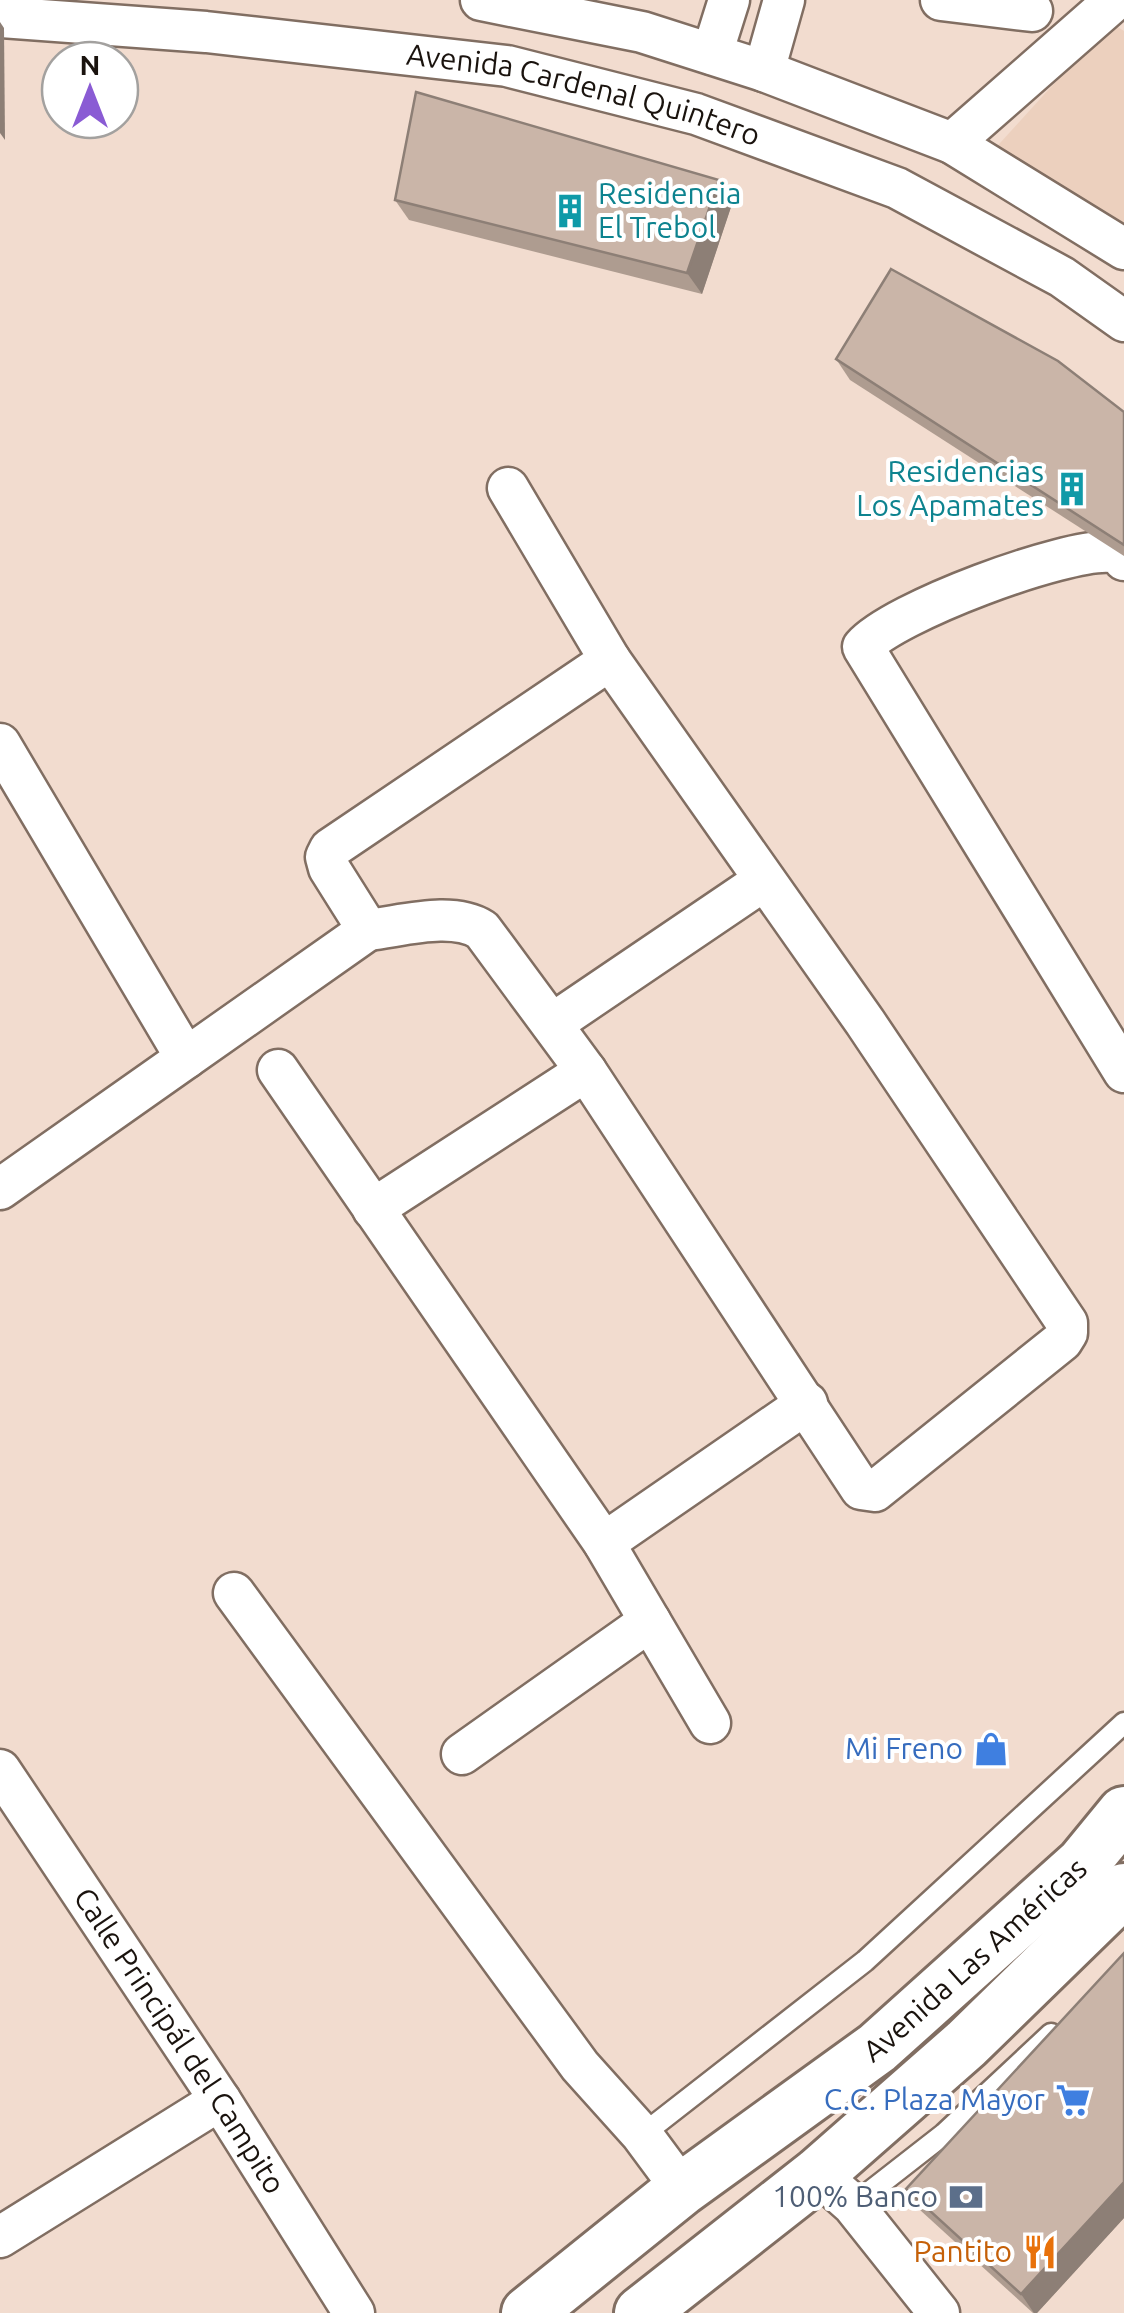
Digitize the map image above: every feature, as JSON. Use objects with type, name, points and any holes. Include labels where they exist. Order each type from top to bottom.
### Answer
[{"type":"street","points":[[481,0],[642,32],[764,71],[952,142],[1124,249]]},
{"type":"street","points":[[712,54],[729,0]]},
{"type":"street","points":[[764,71],[784,0]]},
{"type":"street","points":[[941,0],[1032,11]]},
{"type":"street","points":[[952,142],[1115,0]]},
{"type":"street","name":"Avenida Cardenal Quintero","points":[[0,17],[206,32],[507,66],[696,114],[897,188],[1062,276],[1124,320]]},
{"type":"street","points":[[0,1189],[368,930],[469,922],[482,930],[586,1071],[861,1489],[875,1491],[1062,1341],[1066,1323],[865,1022],[610,660],[508,488]]},
{"type":"street","points":[[1124,560],[1110,552],[1066,559],[981,584],[916,614],[863,647],[1124,1072]]},
{"type":"street","points":[[368,930],[329,868],[326,857],[330,850],[610,660]]},
{"type":"street","points":[[0,744],[186,1058]]},
{"type":"street","points":[[552,1024],[764,880]]},
{"type":"street","points":[[278,1070],[604,1543],[710,1722]]},
{"type":"street","points":[[372,1209],[586,1071]]},
{"type":"street","points":[[604,1543],[807,1403]]},
{"type":"street","points":[[234,1593],[580,2066],[642,2135],[682,2189]]},
{"type":"street","points":[[462,1754],[650,1621]]},
{"type":"street","name":"Calle Principál del Campito","points":[[0,1770],[220,2100],[354,2313]]},
{"type":"street","name":"Avenida Las Américas","points":[[528,2313],[682,2189],[876,2048],[1083,1863],[1124,1814]]},
{"type":"street","name":"Avenida Las Américas","points":[[642,2313],[835,2189],[966,2044],[1124,1890]]},
{"type":"street","points":[[0,2237],[220,2100]]},
{"type":"street","points":[[835,2189],[939,2313]]},
{"type":"lane","points":[[642,2135],[865,1961],[1124,1723]]},
{"type":"lane","points":[[835,2189],[944,2134],[1066,2018]]},
{"type":"shaded area","points":[[1110,22],[1124,31],[1124,241],[981,164]]},
{"type":"building","name":"Residencia El Trebol","points":[[416,92],[719,180],[687,273],[395,200]]},
{"type":"building","name":"Residencias Los Apamates","points":[[891,269],[1058,361],[1124,412],[1124,545],[836,359]]},
{"type":"building","name":"C.C. Plaza Mayor","points":[[1124,1953],[1124,2182],[1021,2294],[906,2189]]},
{"type":"place","name":"Residencia El Trebol","points":[[570,211]]},
{"type":"place","name":"Residencias Los Apamates","points":[[1072,489]]},
{"type":"place","name":"Mi Freno","points":[[991,1749]]},
{"type":"place","name":"C.C. Plaza Mayor","points":[[1073,2100]]},
{"type":"place","name":"100% Banco","points":[[966,2197]]},
{"type":"place","name":"Pantito","points":[[1040,2252]]}]
